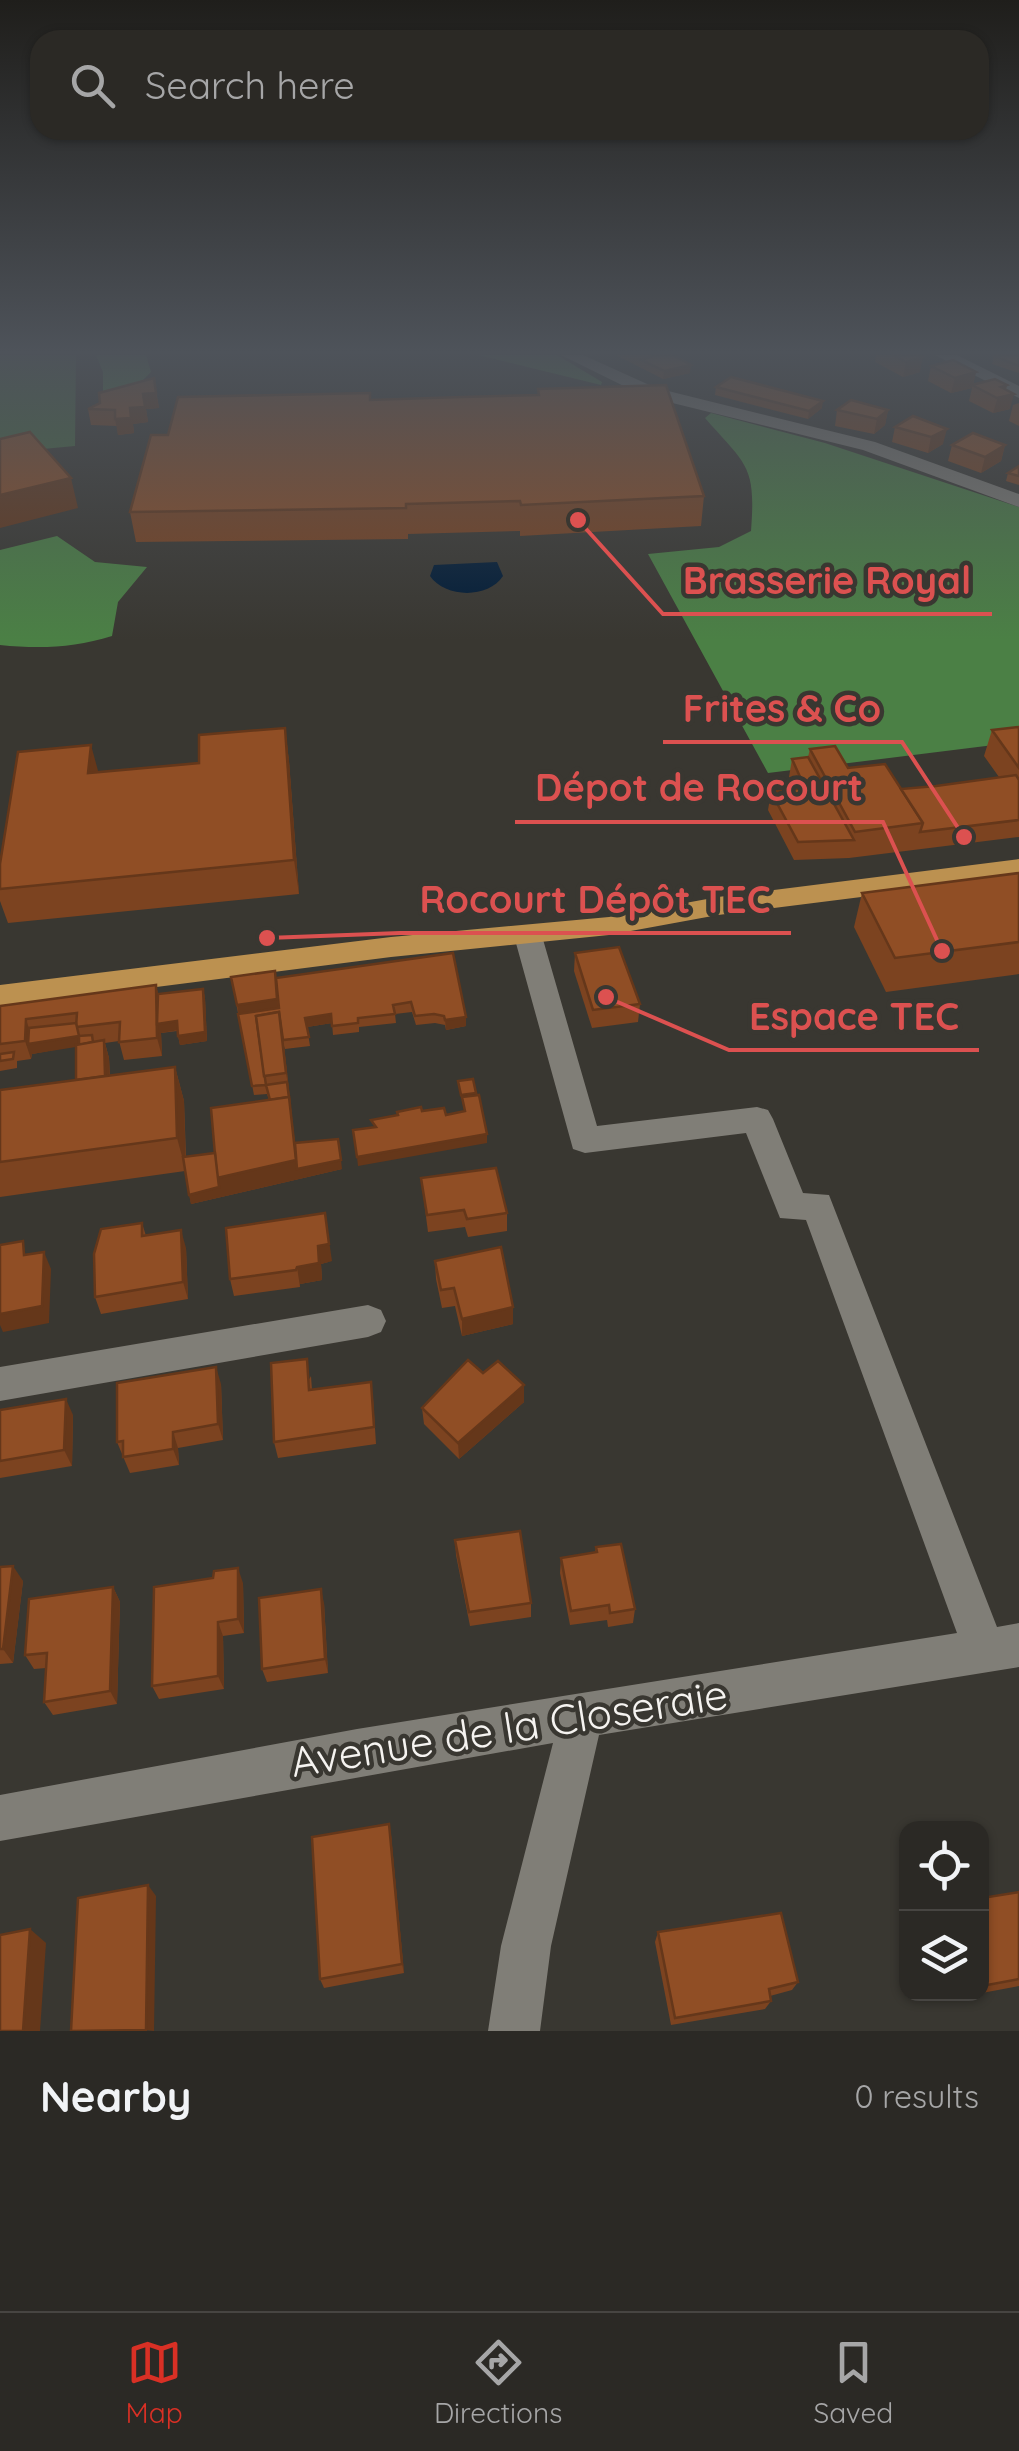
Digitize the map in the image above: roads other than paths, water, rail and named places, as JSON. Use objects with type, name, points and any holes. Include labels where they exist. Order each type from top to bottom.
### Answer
[{"type":"main road","points":[[0,996],[391,947],[528,936],[1019,868]]},
{"type":"street","points":[[879,450],[1019,501]]},
{"type":"street","points":[[528,936],[585,1140],[757,1119],[792,1208],[816,1205],[1002,1648]]},
{"type":"street","points":[[0,1384],[368,1320]]},
{"type":"street","name":"Avenue de la Closeraie","points":[[0,1818],[582,1714],[1002,1648]]},
{"type":"street","points":[[514,2031],[526,1946],[582,1714]]},
{"type":"water","points":[[497,562],[503,576],[496,584],[477,592],[446,589],[430,576],[434,565]]},
{"type":"place","name":"Brasserie Royal","points":[[578,520]]},
{"type":"place","name":"Frites & Co","points":[[964,837]]},
{"type":"place","name":"Rocourt Dépôt TEC","points":[[267,938]]},
{"type":"place","name":"Dépot de Rocourt","points":[[942,951]]},
{"type":"place","name":"Espace TEC","points":[[606,997]]}]
